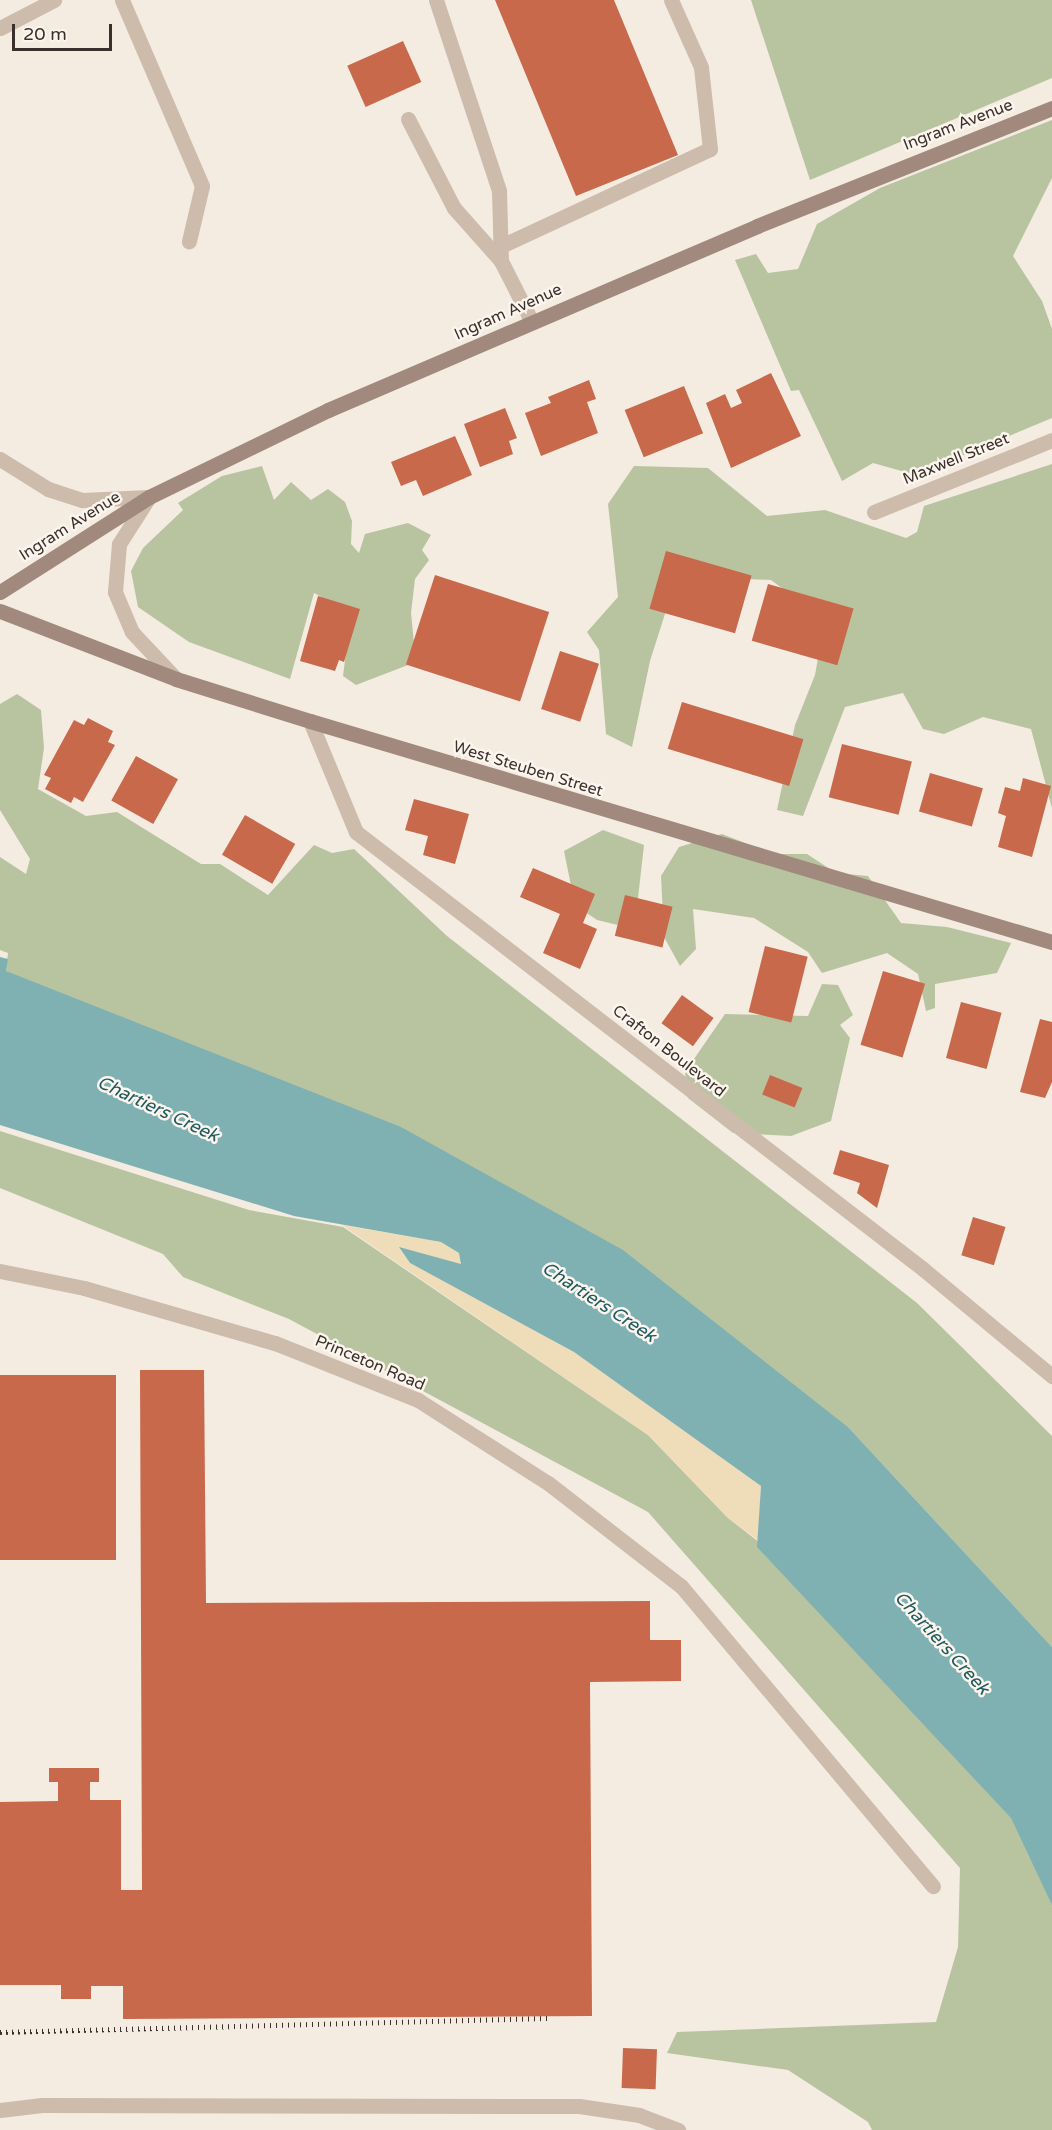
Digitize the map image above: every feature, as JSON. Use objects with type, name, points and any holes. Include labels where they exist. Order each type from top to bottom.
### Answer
[{"type":"street","points":[[0,28],[54,0]]},
{"type":"street","points":[[123,0],[202,186],[189,241]]},
{"type":"street","points":[[436,0],[499,191],[501,254]]},
{"type":"street","points":[[501,254],[710,149],[701,67],[671,0]]},
{"type":"street","name":"Ingram Avenue","points":[[0,592],[149,497],[328,410],[532,322],[1052,108]]},
{"type":"street","points":[[408,119],[454,208],[501,254],[532,322]]},
{"type":"street","name":"Maxwell Street","points":[[874,512],[1052,440]]},
{"type":"street","points":[[0,459],[48,489],[82,500],[149,497]]},
{"type":"street","points":[[149,497],[119,544],[115,592],[132,632],[176,679]]},
{"type":"street","name":"West Steuben Street","points":[[0,611],[176,679],[1052,942]]},
{"type":"street","name":"Crafton Boulevard","points":[[310,721],[356,832],[923,1269],[1052,1376]]},
{"type":"street","name":"Princeton Road","points":[[0,1270],[84,1288],[275,1343],[418,1401],[548,1483],[681,1586],[933,1886]]},
{"type":"street","points":[[0,2110],[42,2105],[579,2106],[639,2115],[678,2130]]},
{"type":"green space","points":[[751,0],[1052,0],[1052,78],[810,180]]},
{"type":"green space","points":[[1052,120],[1052,178],[1013,256],[1042,301],[1052,329],[1052,418],[916,475],[873,463],[842,481],[799,390],[791,391],[735,260],[756,254],[768,273],[798,269],[817,224],[880,188]]},
{"type":"green space","points":[[1052,464],[1052,808],[1031,729],[983,717],[944,734],[923,729],[903,693],[845,707],[803,816],[777,810],[795,725],[815,675],[825,620],[771,580],[677,576],[650,661],[632,747],[606,734],[599,650],[587,632],[618,597],[608,504],[634,466],[708,468],[767,516],[825,510],[906,538],[917,532],[924,506]]},
{"type":"green space","points":[[262,466],[274,500],[291,482],[311,500],[328,489],[345,502],[352,521],[351,544],[359,553],[365,534],[408,523],[431,535],[422,550],[429,560],[415,579],[411,613],[414,643],[408,665],[356,685],[343,676],[351,613],[314,593],[290,679],[189,642],[138,607],[131,571],[143,548],[183,510],[178,503],[222,476]]},
{"type":"green space","points":[[17,694],[41,710],[44,748],[38,789],[86,816],[117,812],[201,864],[220,864],[268,895],[314,845],[332,853],[354,849],[447,936],[917,1303],[1052,1436],[1052,1647],[849,1428],[6,971],[8,953],[0,950],[0,857],[26,874],[30,859],[0,810],[0,704]]},
{"type":"green space","points":[[603,830],[644,845],[638,898],[618,925],[597,920],[575,905],[564,851]]},
{"type":"green space","points":[[722,834],[774,854],[807,854],[836,873],[868,876],[901,923],[947,927],[1011,943],[997,973],[935,984],[935,1008],[926,1011],[918,974],[887,953],[822,973],[808,952],[754,918],[693,909],[696,949],[680,966],[664,937],[661,876],[679,847]]},
{"type":"green space","points":[[822,984],[838,985],[853,1015],[840,1025],[850,1038],[831,1121],[791,1136],[733,1133],[688,1098],[685,1072],[725,1014],[808,1016]]},
{"type":"green space","points":[[0,1131],[249,1210],[343,1227],[648,1435],[728,1518],[800,1574],[1052,1853],[1052,2130],[872,2130],[868,2122],[788,2070],[667,2053],[677,2032],[936,2022],[958,1947],[960,1868],[648,1512],[289,1319],[183,1277],[163,1254],[0,1188]]},
{"type":"sand","points":[[342,1225],[441,1242],[460,1253],[462,1264],[399,1248],[410,1263],[574,1352],[761,1486],[758,1540],[728,1518],[648,1435]]},
{"type":"water","name":"Chartiers Creek","points":[[0,957],[8,959],[6,971],[401,1127],[623,1250],[849,1428],[1052,1647],[1052,1905],[1011,1818],[757,1547],[761,1486],[574,1352],[410,1263],[399,1247],[461,1264],[459,1253],[441,1242],[294,1216],[0,1125]]},
{"type":"building","points":[[495,0],[614,0],[678,155],[576,196]]},
{"type":"building","points":[[403,41],[421,82],[366,107],[347,66]]},
{"type":"building","points":[[771,373],[801,436],[731,468],[706,403],[725,394],[731,408],[742,403],[736,390]]},
{"type":"building","points":[[589,380],[596,399],[587,402],[598,433],[541,456],[525,413],[551,403],[548,397]]},
{"type":"building","points":[[684,386],[703,433],[644,457],[625,410]]},
{"type":"building","points":[[505,408],[517,438],[509,441],[513,454],[480,467],[464,424]]},
{"type":"building","points":[[455,436],[472,475],[423,496],[416,480],[401,486],[391,462]]},
{"type":"building","points":[[666,551],[752,576],[735,633],[649,609]]},
{"type":"building","points":[[435,575],[549,612],[520,701],[406,664]]},
{"type":"building","points":[[768,584],[854,609],[837,665],[752,641]]},
{"type":"building","points":[[318,596],[360,609],[344,662],[339,660],[335,671],[300,661]]},
{"type":"building","points":[[560,651],[599,664],[580,722],[541,709]]},
{"type":"building","points":[[682,702],[803,739],[789,786],[668,749]]},
{"type":"building","points":[[88,718],[113,731],[108,742],[115,745],[83,802],[74,797],[71,803],[45,789],[51,778],[44,775],[74,720],[84,725]]},
{"type":"building","points":[[842,744],[912,761],[899,815],[829,797]]},
{"type":"building","points":[[136,756],[178,779],[153,824],[111,801]]},
{"type":"building","points":[[930,773],[983,788],[972,827],[919,811]]},
{"type":"building","points":[[1023,778],[1051,786],[1032,857],[998,847],[1006,816],[998,813],[1005,787],[1020,791]]},
{"type":"building","points":[[414,799],[469,814],[455,864],[423,855],[428,836],[405,830]]},
{"type":"building","points":[[245,815],[295,844],[272,884],[222,855]]},
{"type":"building","points":[[533,868],[595,894],[583,923],[597,929],[580,969],[543,953],[560,914],[520,897]]},
{"type":"building","points":[[625,895],[673,907],[662,948],[615,936]]},
{"type":"building","points":[[765,946],[808,957],[791,1023],[749,1012]]},
{"type":"building","points":[[883,971],[925,984],[903,1057],[860,1045]]},
{"type":"building","points":[[682,995],[714,1018],[693,1046],[661,1023]]},
{"type":"building","points":[[961,1002],[1002,1013],[987,1069],[946,1058]]},
{"type":"building","points":[[1040,1019],[1052,1022],[1052,1082],[1045,1098],[1020,1092]]},
{"type":"building","points":[[770,1075],[802,1088],[795,1108],[762,1094]]},
{"type":"building","points":[[840,1150],[889,1165],[877,1208],[857,1193],[860,1183],[833,1174]]},
{"type":"building","points":[[973,1217],[1006,1227],[994,1265],[961,1255]]},
{"type":"building","points":[[140,1370],[204,1370],[206,1603],[650,1601],[650,1640],[681,1640],[681,1681],[590,1682],[592,2016],[123,2019],[123,1986],[91,1986],[91,1999],[61,1999],[61,1985],[0,1985],[0,1802],[58,1801],[58,1782],[49,1782],[49,1768],[99,1768],[99,1782],[90,1782],[90,1800],[121,1800],[121,1890],[142,1890]]},
{"type":"building","points":[[0,1375],[116,1375],[116,1560],[0,1560]]},
{"type":"building","points":[[623,2048],[657,2049],[656,2089],[622,2088]]},
{"type":"railway","points":[[0,2032],[549,2018]]}]
